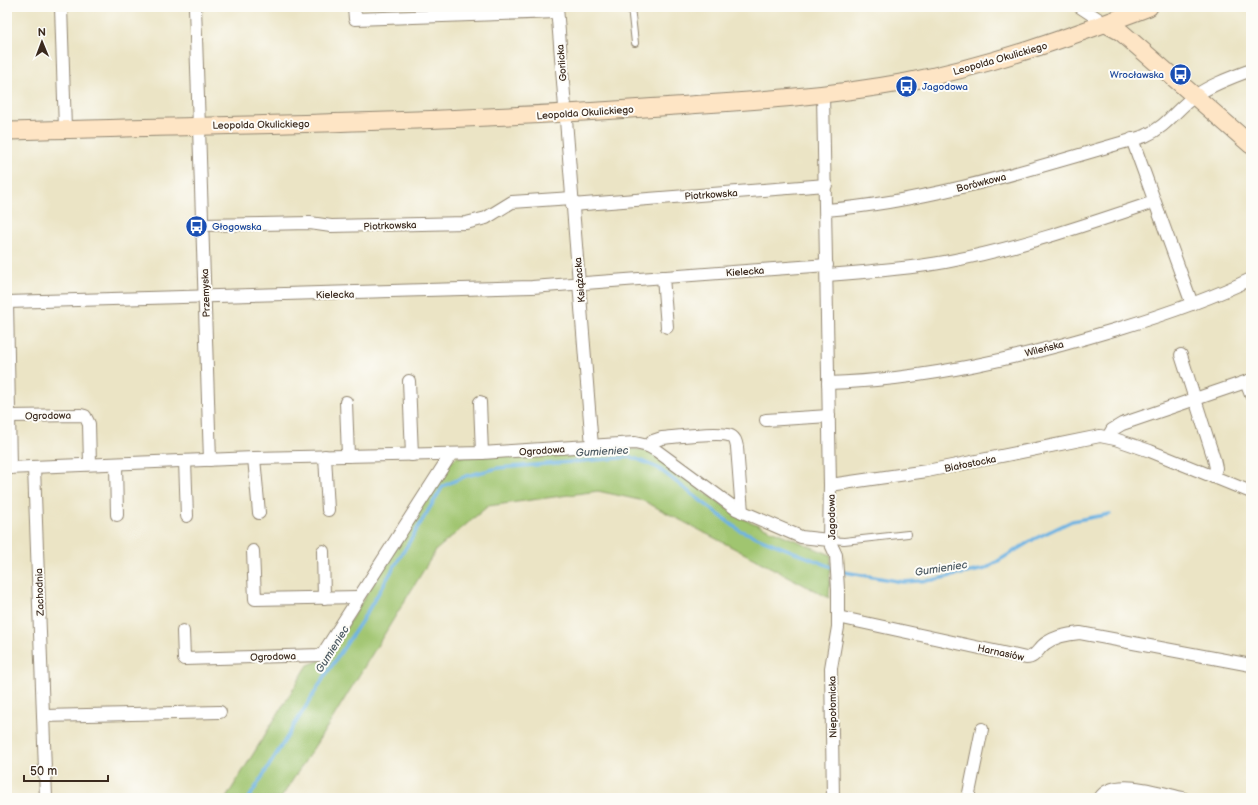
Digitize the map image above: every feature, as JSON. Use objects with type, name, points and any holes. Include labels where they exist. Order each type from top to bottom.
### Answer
[{"type":"street","points":[[61,7],[65,129]]},
{"type":"street","points":[[195,7],[199,126]]},
{"type":"street","name":"Gorlicka","points":[[354,7],[355,19],[557,10],[565,114]]},
{"type":"street","points":[[1080,7],[1121,32],[1251,145]]},
{"type":"street","name":"Leopolda Okulickiego","points":[[7,131],[422,121],[565,114],[823,94],[898,84],[935,76],[1025,51],[1106,24],[1149,7]]},
{"type":"street","name":"Borówkowa","points":[[826,210],[864,206],[961,187],[1145,136],[1160,128],[1195,96],[1251,70]]},
{"type":"street","name":"Jagodowa","points":[[823,94],[826,185],[830,485],[829,540],[835,551],[838,568],[838,617]]},
{"type":"street","name":"Książacka","points":[[565,114],[592,446]]},
{"type":"street","name":"Przemyska","points":[[199,126],[210,460]]},
{"type":"street","points":[[1132,139],[1192,304]]},
{"type":"street","name":"Piotrkowska","points":[[203,225],[310,223],[331,226],[466,222],[486,218],[512,202],[572,202],[826,185]]},
{"type":"street","points":[[827,270],[905,268],[964,258],[1075,228],[1154,202]]},
{"type":"street","name":"Kielecka","points":[[9,468],[7,302],[390,292],[579,284],[663,277],[827,270]]},
{"type":"street","points":[[663,277],[666,327]]},
{"type":"street","name":"Wileńska","points":[[828,383],[899,378],[1001,359],[1105,332],[1192,304],[1251,279]]},
{"type":"street","points":[[1181,355],[1216,464],[1213,477]]},
{"type":"street","points":[[409,381],[412,455]]},
{"type":"street","points":[[1108,437],[1112,430],[1122,424],[1248,381],[1251,395]]},
{"type":"street","points":[[346,402],[348,456]]},
{"type":"street","points":[[480,402],[482,453]]},
{"type":"street","name":"Ogrodowa","points":[[9,416],[81,414],[85,416],[89,424],[90,464]]},
{"type":"street","points":[[766,420],[829,416]]},
{"type":"street","points":[[648,446],[653,441],[662,438],[721,434],[731,436],[736,442],[737,447],[742,512]]},
{"type":"street","name":"Białostocka","points":[[830,485],[957,465],[1090,437],[1108,437],[1150,451],[1251,492]]},
{"type":"street","name":"Ogrodowa","points":[[9,468],[254,458],[482,453],[635,443],[648,446],[742,512],[801,537],[829,540]]},
{"type":"street","name":"Ogrodowa","points":[[183,631],[184,659],[322,655],[451,454]]},
{"type":"street","points":[[325,456],[328,510]]},
{"type":"street","points":[[254,458],[259,512]]},
{"type":"street","points":[[185,461],[187,516]]},
{"type":"street","points":[[116,464],[117,515]]},
{"type":"street","name":"Zachodnia","points":[[34,467],[46,798]]},
{"type":"street","points":[[253,551],[255,599],[358,597]]},
{"type":"street","points":[[323,551],[324,598]]},
{"type":"street","name":"Harnasiów","points":[[838,617],[1026,658],[1034,656],[1041,646],[1051,640],[1060,636],[1080,633],[1251,666]]},
{"type":"street","name":"Niepołomicka","points":[[833,798],[831,668],[838,627],[838,617]]},
{"type":"street","points":[[43,716],[220,712]]},
{"type":"street","points":[[968,798],[982,729]]},
{"type":"street","points":[[1100,798],[1101,795],[1114,787],[1131,787],[1184,798]]},
{"type":"lane","points":[[631,7],[635,44]]},
{"type":"lane","points":[[829,540],[844,541],[908,534]]},
{"type":"green space","points":[[636,449],[650,452],[739,517],[831,555],[829,598],[644,501],[598,491],[488,506],[436,550],[331,721],[281,798],[226,798],[308,665],[327,658],[444,470],[456,457]]},
{"type":"waterway","name":"Gumieniec","points":[[249,798],[323,679],[361,622],[443,486],[466,476],[498,468],[632,457],[658,468],[739,530],[844,572],[903,582],[932,580],[985,569],[1034,539],[1072,521],[1110,514]]},
{"type":"place","name":"Wrocławska","points":[[1180,74]]},
{"type":"place","name":"Jagodowa","points":[[906,86]]},
{"type":"place","name":"Głogowska","points":[[196,226]]}]
